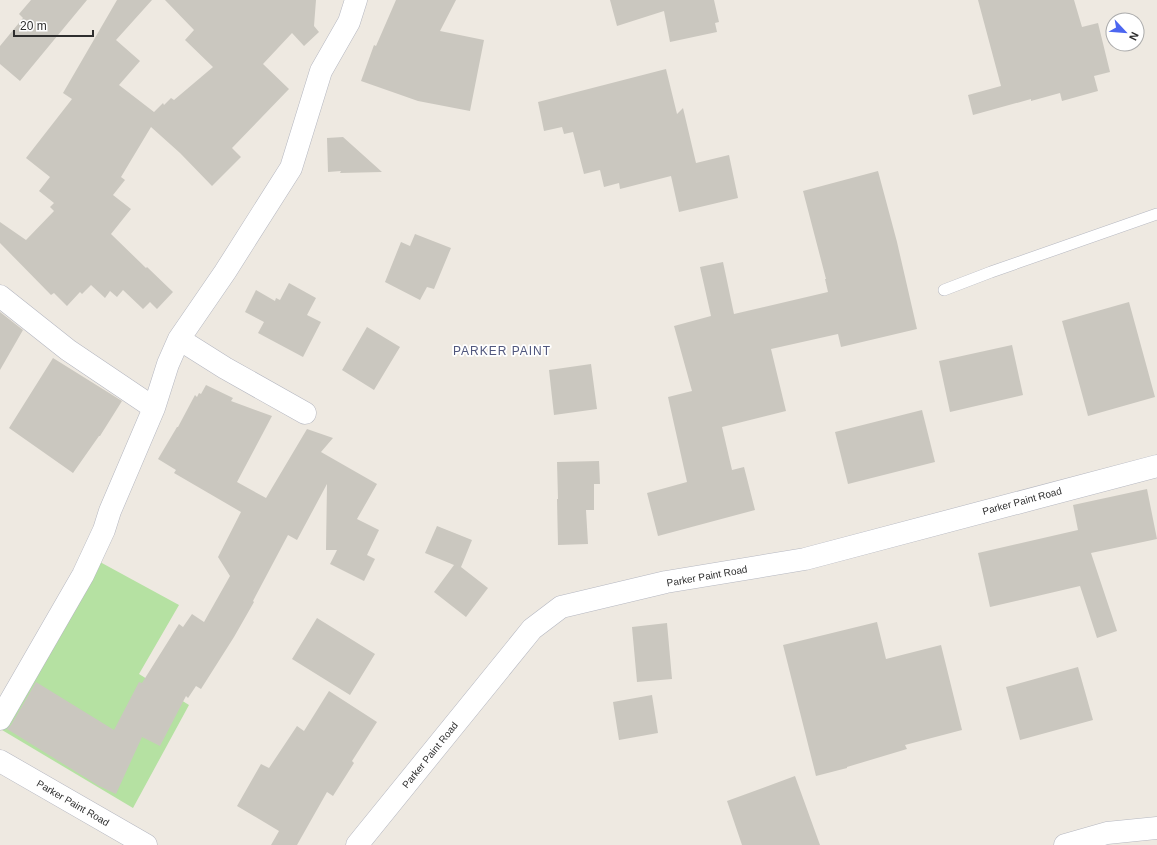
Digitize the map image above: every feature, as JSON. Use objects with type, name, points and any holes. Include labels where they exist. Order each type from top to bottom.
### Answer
[{"type":"street","points":[[0,719],[83,574],[104,530],[110,511],[154,408],[168,364],[179,339],[225,272],[291,168],[321,71],[349,22],[356,0]]},
{"type":"street","points":[[0,296],[68,350],[154,408]]},
{"type":"street","points":[[179,339],[225,368],[305,413]]},
{"type":"street","name":"Parker Paint Road","points":[[357,845],[532,629],[561,607],[666,582],[805,559],[1157,466]]},
{"type":"street","name":"Parker Paint Road","points":[[0,761],[146,845]]},
{"type":"street","points":[[1065,845],[1107,833],[1157,828]]},
{"type":"lane","points":[[944,290],[1157,214]]},
{"type":"green space","points":[[100,562],[179,605],[139,674],[189,705],[133,808],[2,730]]},
{"type":"building","points":[[31,0],[87,0],[20,81],[0,64],[0,46],[23,18],[19,14]]},
{"type":"building","points":[[117,0],[152,0],[116,40],[140,61],[119,85],[154,112],[163,103],[164,105],[171,98],[174,100],[213,67],[185,40],[194,30],[165,0],[316,0],[314,26],[319,32],[304,46],[292,33],[263,64],[289,89],[232,148],[241,157],[212,186],[180,153],[151,127],[121,177],[125,180],[113,195],[131,209],[111,234],[173,292],[157,309],[150,302],[143,309],[123,290],[117,297],[110,291],[105,298],[91,285],[82,294],[80,292],[67,306],[54,293],[51,295],[0,243],[0,222],[26,240],[54,211],[50,207],[54,203],[39,191],[50,177],[26,158],[72,99],[63,93]]},
{"type":"building","points":[[396,0],[456,0],[440,31],[484,40],[470,111],[418,101],[361,81],[374,45],[376,46]]},
{"type":"building","points":[[610,0],[714,0],[719,22],[715,23],[717,32],[670,42],[664,11],[617,26]]},
{"type":"building","points":[[978,0],[1074,0],[1082,27],[1098,23],[1110,72],[1094,76],[1098,91],[1062,101],[1060,93],[1031,101],[1031,99],[973,115],[968,95],[1001,86]]},
{"type":"building","points":[[666,69],[677,114],[683,108],[696,163],[729,155],[738,198],[679,212],[671,176],[620,189],[619,183],[604,187],[600,170],[584,174],[573,132],[564,134],[562,127],[544,131],[538,102]]},
{"type":"building","points":[[343,137],[382,172],[328,172],[327,138]]},
{"type":"building","points":[[878,171],[897,242],[917,329],[841,347],[838,334],[771,349],[786,411],[722,427],[732,470],[744,467],[755,510],[658,536],[647,493],[687,482],[668,397],[692,391],[674,326],[711,316],[700,267],[723,262],[734,314],[828,292],[803,191]]},
{"type":"building","points":[[415,234],[451,248],[434,289],[427,287],[420,300],[385,282],[401,242],[410,246]]},
{"type":"building","points":[[289,283],[316,298],[307,315],[321,322],[303,357],[258,333],[264,322],[245,312],[256,290],[275,301],[276,298],[280,300]]},
{"type":"building","points":[[1129,302],[1155,397],[1088,416],[1062,321]]},
{"type":"building","points":[[0,312],[23,330],[0,370]]},
{"type":"building","points":[[367,327],[400,347],[374,390],[342,370]]},
{"type":"building","points":[[1012,345],[1023,395],[950,412],[939,361]]},
{"type":"building","points":[[53,358],[122,401],[100,436],[73,473],[9,428]]},
{"type":"building","points":[[591,364],[597,409],[554,415],[549,370]]},
{"type":"building","points":[[206,385],[233,398],[231,401],[272,416],[237,482],[266,498],[307,429],[333,438],[321,452],[377,484],[357,519],[379,530],[367,555],[375,559],[364,581],[330,564],[337,550],[326,550],[327,484],[297,540],[288,535],[253,601],[254,602],[201,689],[196,686],[188,698],[186,696],[160,746],[142,737],[116,794],[99,786],[7,729],[11,725],[36,682],[114,730],[139,682],[142,683],[179,624],[183,627],[192,614],[204,622],[230,576],[218,557],[241,512],[174,473],[176,470],[158,459],[178,427],[195,395],[197,397],[199,393],[201,394]]},
{"type":"building","points":[[922,410],[935,462],[848,484],[835,432]]},
{"type":"building","points":[[599,461],[600,484],[594,484],[594,510],[586,510],[588,544],[558,545],[557,462]]},
{"type":"building","points":[[1147,489],[1157,539],[1091,553],[1117,631],[1097,638],[1080,586],[990,607],[978,553],[1078,530],[1073,505]]},
{"type":"building","points":[[437,526],[472,540],[461,567],[488,588],[466,617],[434,592],[454,565],[425,553]]},
{"type":"building","points":[[317,618],[375,654],[350,695],[292,659]]},
{"type":"building","points":[[877,622],[886,659],[941,645],[962,730],[905,745],[907,749],[816,776],[783,645]]},
{"type":"building","points":[[667,623],[672,679],[637,682],[632,627]]},
{"type":"building","points":[[1078,667],[1093,720],[1020,740],[1006,687]]},
{"type":"building","points":[[329,691],[377,722],[352,761],[354,763],[333,796],[327,792],[297,845],[271,845],[279,831],[237,806],[261,764],[269,768],[297,726],[304,731]]},
{"type":"building","points":[[652,695],[658,733],[619,740],[613,702]]},
{"type":"building","points":[[795,776],[820,845],[742,845],[727,801]]},
{"type":"district","name":"PARKER PAINT","points":[[502,351]]}]
